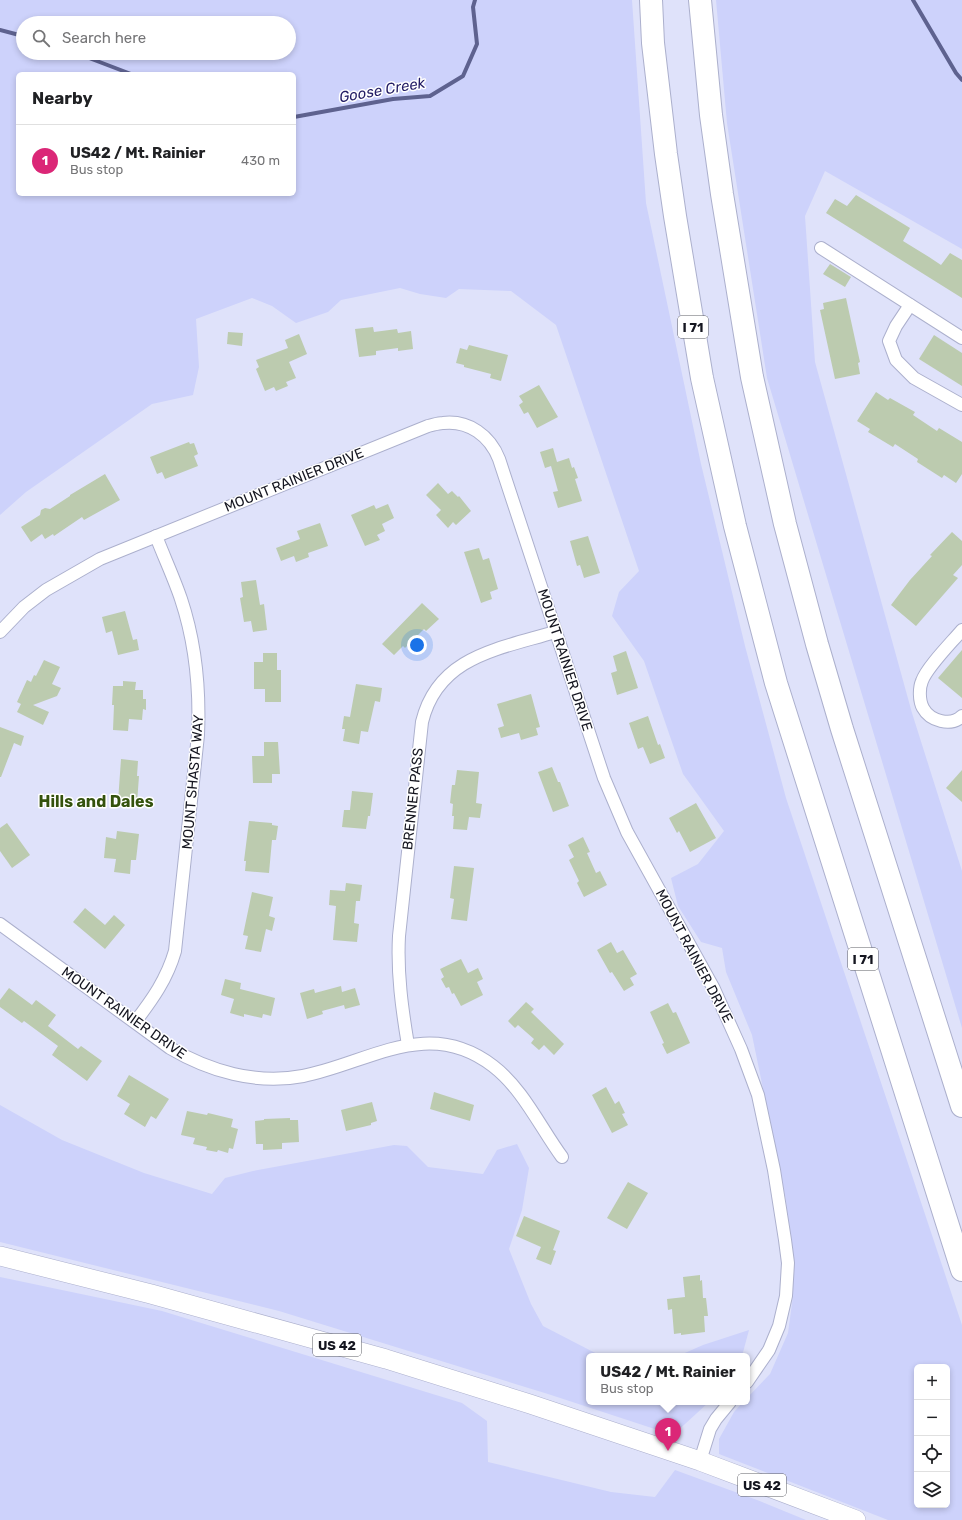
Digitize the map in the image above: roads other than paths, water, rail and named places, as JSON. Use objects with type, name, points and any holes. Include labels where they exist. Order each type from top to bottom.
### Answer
[{"type":"highway","name":"I 71","points":[[650,0],[666,154],[675,216],[702,378],[735,526],[776,683],[962,1270]]},
{"type":"highway","points":[[700,0],[711,115],[722,194],[752,377],[785,524],[817,644],[842,729],[962,1106]]},
{"type":"main road","name":"US 42","points":[[0,1256],[159,1296],[386,1359],[530,1404],[700,1461],[856,1520]]},
{"type":"street","points":[[820,248],[962,338]]},
{"type":"street","points":[[910,305],[896,326],[889,341],[896,360],[914,378],[962,406]]},
{"type":"street","name":"MOUNT RAINIER DRIVE","points":[[0,632],[24,607],[46,590],[64,578],[100,559],[428,426],[444,423],[460,424],[474,428],[486,438],[496,450],[604,778],[627,832],[714,990],[741,1049],[758,1095],[774,1170],[786,1240],[788,1263],[786,1296],[779,1326],[769,1350],[750,1378]]},
{"type":"street","name":"MOUNT SHASTA WAY","points":[[135,1022],[162,985],[175,951],[200,704],[192,639],[181,600],[156,536]]},
{"type":"street","points":[[962,630],[927,672],[922,681],[920,698],[923,708],[933,718],[942,722],[952,721],[962,716]]},
{"type":"street","name":"BRENNER PASS","points":[[408,1046],[399,990],[398,936],[424,712],[433,693],[439,685],[463,663],[484,653],[555,632]]},
{"type":"street","name":"MOUNT RAINIER DRIVE","points":[[0,924],[170,1048],[189,1060],[213,1069],[248,1077],[276,1079],[302,1076],[326,1070],[388,1049],[429,1043],[465,1050],[492,1065],[509,1081],[562,1158]]},
{"type":"street","points":[[700,1461],[710,1429],[728,1405]]},
{"type":"waterway","name":"Goose Creek","points":[[296,117],[393,99],[430,96],[463,76],[477,44],[473,7],[475,0]]},
{"type":"waterway","name":"Goose Creek","points":[[913,0],[956,73],[962,80]]},
{"type":"waterway","name":"Goose Creek","points":[[0,30],[16,34]]},
{"type":"waterway","name":"Goose Creek","points":[[94,60],[126,72]]},
{"type":"place","name":"US42 / Mt. Rainier","points":[[668,1451]]},
{"type":"district","name":"Hills and Dales","points":[[96,801]]}]
